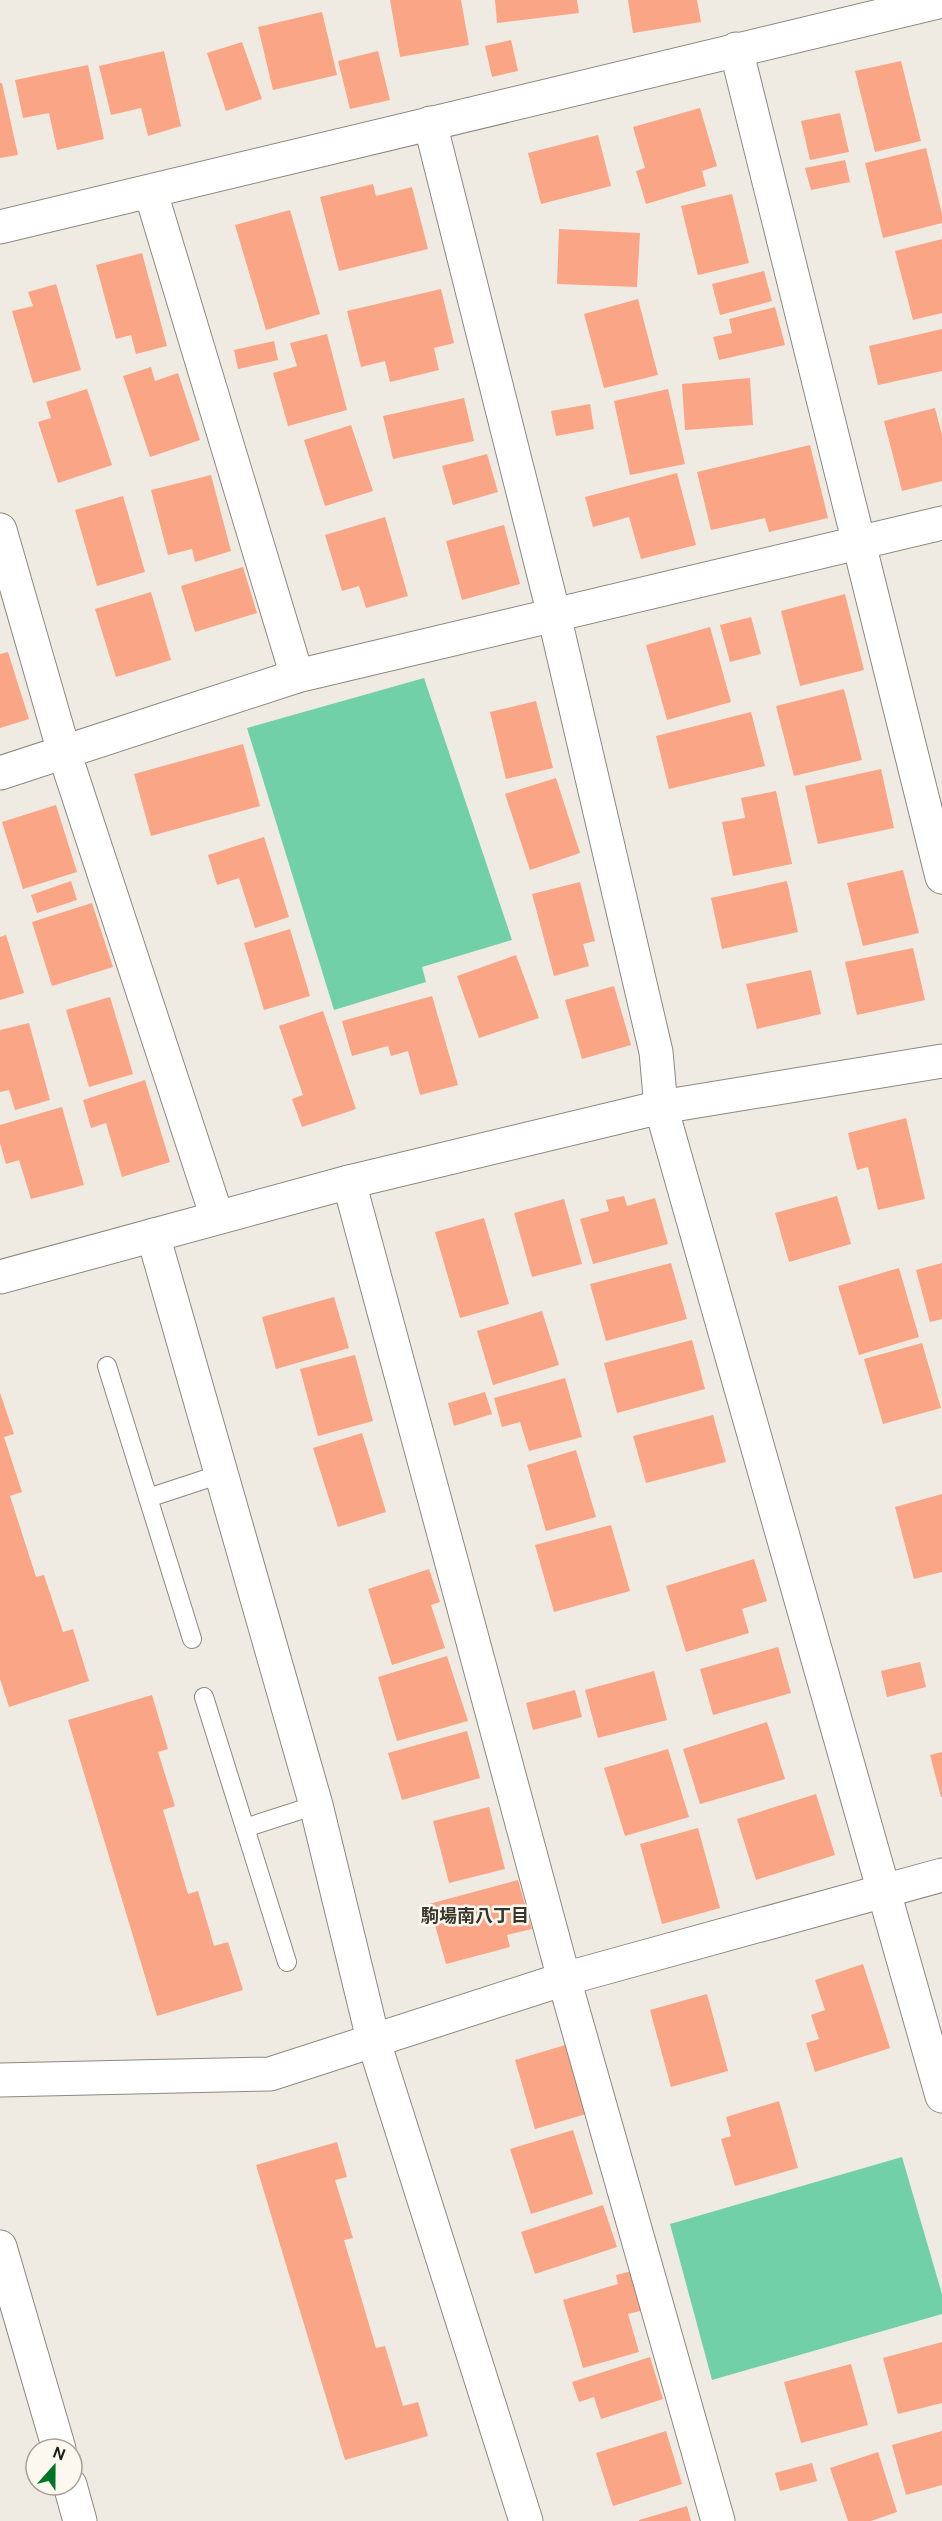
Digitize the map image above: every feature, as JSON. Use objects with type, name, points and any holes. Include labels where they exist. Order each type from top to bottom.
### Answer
[{"type":"street","points":[[0,227],[150,193],[430,123],[942,1]]},
{"type":"street","points":[[736,49],[942,877]]},
{"type":"street","points":[[430,123],[554,615],[656,1052],[661,1107],[942,2096]]},
{"type":"street","points":[[150,193],[297,676]]},
{"type":"street","points":[[0,773],[297,676],[942,523]]},
{"type":"street","points":[[0,530],[64,752],[217,1217]]},
{"type":"street","points":[[0,1277],[349,1182],[661,1107],[942,1061]]},
{"type":"street","points":[[349,1182],[564,1979],[718,2521]]},
{"type":"street","points":[[153,1235],[316,1805],[373,2039],[526,2521]]},
{"type":"street","points":[[0,2080],[270,2074],[564,1979],[942,1875]]},
{"type":"street","points":[[0,2247],[55,2437]]},
{"type":"street","points":[[73,2497],[80,2521]]},
{"type":"lane","points":[[107,1366],[192,1639]]},
{"type":"lane","points":[[148,1498],[221,1474]]},
{"type":"lane","points":[[204,1697],[287,1962]]},
{"type":"lane","points":[[245,1828],[316,1805]]},
{"type":"green space","points":[[424,678],[512,940],[422,967],[426,982],[334,1010],[247,728]]},
{"type":"green space","points":[[902,2157],[942,2294],[942,2314],[712,2380],[670,2224]]},
{"type":"building","points":[[390,0],[461,0],[469,45],[400,57]]},
{"type":"building","points":[[495,0],[577,0],[579,13],[497,23]]},
{"type":"building","points":[[628,0],[697,0],[701,22],[633,33]]},
{"type":"building","points":[[322,12],[337,75],[273,90],[258,27]]},
{"type":"building","points":[[511,40],[518,71],[492,77],[485,46]]},
{"type":"building","points":[[242,42],[262,99],[226,111],[207,53]]},
{"type":"building","points":[[164,51],[181,126],[148,136],[141,108],[111,115],[99,66]]},
{"type":"building","points":[[378,51],[390,100],[350,109],[338,61]]},
{"type":"building","points":[[901,61],[921,141],[875,152],[855,71]]},
{"type":"building","points":[[88,65],[104,139],[57,150],[49,113],[23,118],[15,80]]},
{"type":"building","points":[[0,83],[2,83],[18,155],[0,158]]},
{"type":"building","points":[[700,108],[717,166],[702,171],[706,186],[646,204],[636,171],[645,168],[633,127]]},
{"type":"building","points":[[840,113],[849,152],[810,160],[801,121]]},
{"type":"building","points":[[598,135],[611,186],[541,204],[528,153]]},
{"type":"building","points":[[926,148],[942,214],[942,223],[883,238],[865,163]]},
{"type":"building","points":[[845,160],[850,182],[811,190],[805,168]]},
{"type":"building","points":[[373,184],[376,196],[412,187],[428,249],[339,271],[320,197]]},
{"type":"building","points":[[732,194],[749,263],[698,275],[681,206]]},
{"type":"building","points":[[290,210],[320,314],[266,330],[235,225]]},
{"type":"building","points":[[559,229],[640,233],[637,287],[557,284]]},
{"type":"building","points":[[942,239],[942,313],[913,320],[895,251]]},
{"type":"building","points":[[142,253],[167,346],[136,354],[131,335],[116,339],[96,265]]},
{"type":"building","points":[[764,271],[772,301],[720,315],[712,284]]},
{"type":"building","points":[[56,284],[81,370],[33,383],[12,311],[33,306],[28,292]]},
{"type":"building","points":[[441,289],[454,343],[434,348],[439,370],[390,382],[385,361],[361,367],[347,311]]},
{"type":"building","points":[[638,299],[658,375],[604,388],[584,314]]},
{"type":"building","points":[[775,307],[785,345],[719,360],[713,337],[732,333],[729,319]]},
{"type":"building","points":[[942,329],[942,371],[878,385],[869,346]]},
{"type":"building","points":[[327,334],[347,410],[288,426],[273,373],[297,366],[290,343]]},
{"type":"building","points":[[274,341],[278,360],[238,369],[234,350]]},
{"type":"building","points":[[151,367],[155,381],[178,373],[200,440],[150,457],[123,376]]},
{"type":"building","points":[[750,378],[753,425],[685,430],[682,384]]},
{"type":"building","points":[[87,389],[112,465],[58,483],[38,422],[51,418],[46,402]]},
{"type":"building","points":[[668,389],[685,464],[630,475],[614,401]]},
{"type":"building","points":[[464,398],[474,441],[393,459],[383,416]]},
{"type":"building","points":[[590,404],[594,429],[556,436],[551,411]]},
{"type":"building","points":[[935,408],[942,435],[942,481],[902,491],[884,421]]},
{"type":"building","points":[[351,425],[373,491],[325,506],[304,440]]},
{"type":"building","points":[[810,445],[828,518],[769,532],[765,518],[711,530],[697,472]]},
{"type":"building","points":[[487,454],[498,492],[453,505],[442,466]]},
{"type":"building","points":[[677,473],[696,545],[641,559],[629,517],[593,527],[585,497]]},
{"type":"building","points":[[211,475],[231,551],[195,562],[192,549],[168,555],[151,490]]},
{"type":"building","points":[[123,496],[145,572],[97,586],[75,510]]},
{"type":"building","points":[[385,517],[408,596],[366,608],[359,586],[342,591],[325,535]]},
{"type":"building","points":[[504,525],[520,584],[462,600],[446,541]]},
{"type":"building","points":[[243,567],[257,613],[195,632],[181,586]]},
{"type":"building","points":[[151,592],[171,660],[116,677],[95,609]]},
{"type":"building","points":[[845,594],[864,670],[800,686],[781,611]]},
{"type":"building","points":[[751,617],[761,654],[730,662],[720,625]]},
{"type":"building","points":[[710,627],[731,702],[667,720],[646,645]]},
{"type":"building","points":[[8,652],[29,719],[0,728],[0,654]]},
{"type":"building","points":[[844,689],[862,760],[794,776],[776,706]]},
{"type":"building","points":[[536,701],[553,768],[506,779],[490,712]]},
{"type":"building","points":[[751,712],[765,766],[669,789],[656,736]]},
{"type":"building","points":[[243,744],[260,806],[151,836],[134,774]]},
{"type":"building","points":[[881,769],[894,828],[818,844],[805,786]]},
{"type":"building","points":[[556,778],[580,853],[530,870],[505,794]]},
{"type":"building","points":[[776,791],[792,864],[733,876],[722,822],[745,818],[741,798]]},
{"type":"building","points":[[56,805],[77,872],[23,889],[2,822]]},
{"type":"building","points":[[264,837],[289,917],[255,928],[239,878],[217,885],[208,855]]},
{"type":"building","points":[[903,870],[919,933],[863,946],[847,883]]},
{"type":"building","points":[[71,881],[77,900],[37,913],[31,895]]},
{"type":"building","points":[[787,881],[798,932],[722,949],[711,898]]},
{"type":"building","points":[[580,882],[595,941],[583,944],[589,966],[554,976],[532,894]]},
{"type":"building","points":[[92,903],[113,967],[52,986],[32,922]]},
{"type":"building","points":[[290,929],[310,996],[264,1010],[244,943]]},
{"type":"building","points":[[6,935],[24,993],[0,1000],[0,937]]},
{"type":"building","points":[[913,948],[925,1000],[857,1015],[845,962]]},
{"type":"building","points":[[516,955],[539,1018],[479,1038],[457,976]]},
{"type":"building","points":[[811,970],[821,1014],[757,1029],[746,984]]},
{"type":"building","points":[[614,986],[631,1045],[582,1059],[565,1000]]},
{"type":"building","points":[[432,996],[458,1085],[420,1095],[408,1051],[391,1056],[388,1046],[352,1056],[342,1021]]},
{"type":"building","points":[[110,997],[133,1074],[89,1087],[66,1010]]},
{"type":"building","points":[[323,1011],[356,1109],[302,1127],[292,1099],[303,1095],[279,1026]]},
{"type":"building","points":[[29,1023],[50,1100],[15,1110],[9,1090],[0,1092],[0,1030]]},
{"type":"building","points":[[145,1080],[170,1162],[122,1177],[106,1123],[91,1128],[83,1100]]},
{"type":"building","points":[[62,1107],[84,1185],[31,1199],[19,1160],[6,1164],[0,1143],[0,1125]]},
{"type":"building","points":[[906,1118],[925,1199],[878,1210],[868,1167],[857,1170],[848,1133]]},
{"type":"building","points":[[624,1196],[627,1206],[655,1198],[668,1244],[593,1264],[580,1219],[609,1211],[606,1200]]},
{"type":"building","points":[[837,1196],[851,1244],[789,1262],[775,1213]]},
{"type":"building","points":[[564,1199],[582,1264],[532,1277],[514,1213]]},
{"type":"building","points":[[484,1218],[509,1304],[460,1318],[435,1232]]},
{"type":"building","points":[[671,1263],[687,1319],[606,1341],[590,1284]]},
{"type":"building","points":[[942,1263],[942,1319],[930,1322],[916,1270]]},
{"type":"building","points":[[899,1268],[919,1337],[859,1355],[838,1286]]},
{"type":"building","points":[[334,1297],[349,1348],[276,1369],[262,1317]]},
{"type":"building","points":[[542,1311],[559,1365],[493,1385],[477,1331]]},
{"type":"building","points":[[692,1340],[705,1389],[617,1413],[604,1363]]},
{"type":"building","points":[[922,1343],[941,1408],[883,1424],[864,1359]]},
{"type":"building","points":[[355,1355],[373,1421],[318,1436],[300,1369]]},
{"type":"building","points":[[565,1378],[582,1437],[529,1451],[520,1422],[502,1427],[494,1398]]},
{"type":"building","points":[[485,1392],[492,1414],[454,1426],[448,1403]]},
{"type":"building","points":[[0,1393],[14,1434],[4,1437],[22,1492],[10,1496],[36,1577],[44,1575],[63,1632],[73,1629],[89,1681],[9,1707],[0,1679]]},
{"type":"building","points":[[713,1415],[726,1462],[646,1483],[633,1436]]},
{"type":"building","points":[[362,1433],[386,1512],[338,1527],[313,1448]]},
{"type":"building","points":[[576,1450],[596,1517],[546,1531],[527,1465]]},
{"type":"building","points":[[942,1494],[942,1572],[914,1579],[895,1507]]},
{"type":"building","points":[[611,1525],[630,1591],[554,1612],[535,1545]]},
{"type":"building","points":[[754,1559],[767,1601],[742,1609],[749,1633],[686,1652],[666,1586]]},
{"type":"building","points":[[429,1569],[440,1602],[431,1605],[445,1648],[392,1665],[368,1589]]},
{"type":"building","points":[[778,1647],[791,1693],[713,1715],[700,1669]]},
{"type":"building","points":[[447,1656],[468,1721],[397,1741],[378,1677]]},
{"type":"building","points":[[920,1662],[926,1687],[887,1697],[881,1671]]},
{"type":"building","points":[[654,1671],[667,1720],[598,1738],[585,1690]]},
{"type":"building","points":[[575,1690],[582,1717],[533,1730],[526,1703]]},
{"type":"building","points":[[152,1695],[168,1749],[158,1752],[175,1806],[163,1810],[188,1894],[198,1891],[214,1946],[228,1942],[243,1990],[157,2016],[68,1720]]},
{"type":"building","points":[[767,1722],[785,1779],[700,1804],[683,1749]]},
{"type":"building","points":[[467,1731],[480,1778],[402,1800],[388,1753]]},
{"type":"building","points":[[668,1749],[689,1817],[625,1836],[604,1768]]},
{"type":"building","points":[[942,1752],[942,1797],[941,1797],[930,1755]]},
{"type":"building","points":[[816,1794],[835,1855],[756,1880],[737,1819]]},
{"type":"building","points":[[489,1807],[505,1869],[449,1883],[433,1821]]},
{"type":"building","points":[[698,1828],[720,1908],[662,1924],[640,1844]]},
{"type":"building","points":[[518,1880],[532,1929],[507,1935],[510,1947],[446,1964],[429,1904]]},
{"type":"building","points":[[863,1964],[890,2048],[815,2072],[806,2043],[819,2039],[811,2015],[825,2010],[815,1980]]},
{"type":"building","points":[[707,1994],[728,2071],[671,2087],[650,2010]]},
{"type":"building","points":[[572,2043],[593,2112],[535,2129],[515,2060]]},
{"type":"building","points":[[779,2101],[798,2168],[735,2186],[721,2139],[731,2136],[726,2117]]},
{"type":"building","points":[[573,2130],[593,2194],[531,2214],[510,2149]]},
{"type":"building","points":[[337,2142],[347,2177],[335,2180],[353,2238],[344,2240],[376,2348],[385,2346],[403,2406],[418,2402],[428,2436],[345,2460],[256,2165]]},
{"type":"building","points":[[603,2205],[617,2247],[535,2274],[521,2232]]},
{"type":"building","points":[[632,2271],[644,2310],[628,2314],[639,2352],[583,2368],[563,2300],[618,2284],[616,2275]]},
{"type":"building","points":[[942,2342],[942,2403],[898,2414],[883,2358]]},
{"type":"building","points":[[650,2357],[663,2399],[601,2419],[594,2397],[579,2402],[572,2382]]},
{"type":"building","points":[[851,2364],[868,2425],[801,2443],[784,2382]]},
{"type":"building","points":[[666,2431],[682,2484],[613,2506],[596,2453]]},
{"type":"building","points":[[942,2431],[942,2485],[906,2495],[892,2445]]},
{"type":"building","points":[[878,2452],[897,2512],[871,2521],[848,2521],[830,2468]]},
{"type":"building","points":[[812,2463],[817,2481],[780,2491],[775,2473]]},
{"type":"building","points":[[687,2506],[691,2521],[639,2521],[639,2520]]},
{"type":"district","name":"駒場南八丁目","points":[[475,1916]]}]
